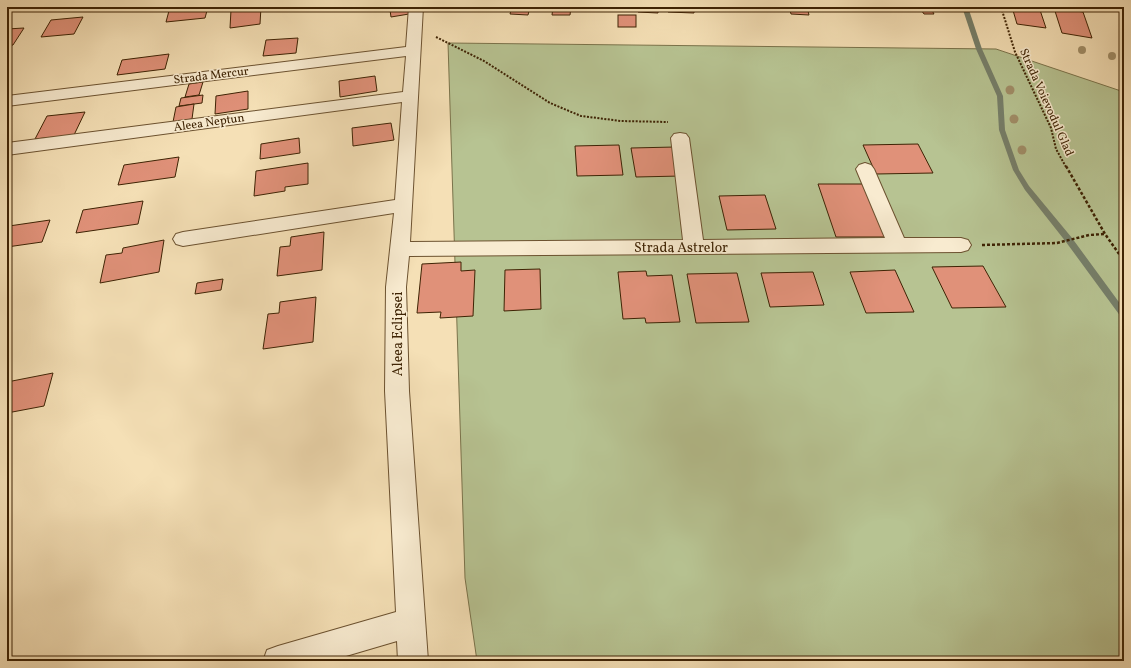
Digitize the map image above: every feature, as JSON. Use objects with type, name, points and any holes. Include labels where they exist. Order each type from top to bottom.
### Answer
[{"type":"street","name":"Aleea Eclipsei","points":[[413,661],[397,391],[396,287],[404,205],[416,7]]},
{"type":"street","name":"Strada Mercur","points":[[7,101],[414,41]]},
{"type":"street","name":"Aleea Neptun","points":[[7,149],[411,96]]},
{"type":"street","points":[[676,130],[694,247]]},
{"type":"street","points":[[865,169],[898,246]]},
{"type":"street","points":[[183,239],[404,205]]},
{"type":"street","name":"Strada Astrelor","points":[[400,249],[961,245]]},
{"type":"street","points":[[278,661],[411,622]]},
{"type":"path","name":"Strada Voievodul Glad","points":[[1001,7],[1015,52],[1051,128],[1056,149],[1105,234],[1124,261]]},
{"type":"path","points":[[414,41],[440,38],[484,61],[550,103],[581,116],[676,130]]},
{"type":"path","points":[[961,245],[1057,243],[1089,235],[1105,234]]},
{"type":"green space","points":[[448,43],[996,49],[1124,92],[1124,661],[477,661],[465,578]]},
{"type":"building","points":[[170,7],[208,7],[205,18],[166,22]]},
{"type":"building","points":[[261,7],[260,24],[230,28],[231,10]]},
{"type":"building","points":[[407,7],[409,14],[391,17],[390,10]]},
{"type":"building","points":[[512,7],[530,7],[528,15],[510,14]]},
{"type":"building","points":[[553,7],[571,7],[570,15],[552,15]]},
{"type":"building","points":[[638,7],[658,7],[658,13],[638,12]]},
{"type":"building","points":[[668,7],[694,7],[694,13],[668,12]]},
{"type":"building","points":[[729,7],[755,7],[755,10],[729,9]]},
{"type":"building","points":[[789,7],[807,7],[809,15],[791,14]]},
{"type":"building","points":[[919,7],[930,7],[934,14],[924,14]]},
{"type":"building","points":[[1012,7],[1039,7],[1046,28],[1017,24]]},
{"type":"building","points":[[1054,8],[1083,12],[1092,38],[1062,33]]},
{"type":"building","points":[[618,15],[636,15],[636,27],[618,27]]},
{"type":"building","points":[[83,17],[74,34],[41,37],[51,20]]},
{"type":"building","points":[[24,28],[13,45],[7,46],[7,29]]},
{"type":"building","points":[[298,38],[296,53],[263,56],[266,40]]},
{"type":"building","points":[[169,54],[165,69],[117,75],[122,60]]},
{"type":"building","points":[[375,76],[377,91],[340,97],[339,81]]},
{"type":"building","points":[[203,82],[199,95],[185,97],[189,84]]},
{"type":"building","points":[[248,91],[248,109],[215,114],[216,96]]},
{"type":"building","points":[[203,95],[202,103],[179,106],[181,98]]},
{"type":"building","points":[[194,104],[192,119],[173,122],[176,107]]},
{"type":"building","points":[[85,112],[74,135],[35,139],[47,116]]},
{"type":"building","points":[[391,123],[394,140],[353,146],[352,128]]},
{"type":"building","points":[[299,138],[300,153],[260,159],[261,144]]},
{"type":"building","points":[[918,144],[933,173],[876,174],[863,145]]},
{"type":"building","points":[[619,145],[623,175],[577,176],[575,146]]},
{"type":"building","points":[[675,147],[681,176],[636,177],[631,148]]},
{"type":"building","points":[[179,157],[175,177],[118,185],[124,165]]},
{"type":"building","points":[[308,163],[308,184],[285,187],[285,191],[254,196],[256,171]]},
{"type":"building","points":[[818,184],[865,184],[886,237],[836,237]]},
{"type":"building","points":[[765,195],[776,229],[727,230],[719,196]]},
{"type":"building","points":[[143,201],[138,224],[76,233],[83,210]]},
{"type":"building","points":[[50,220],[42,242],[7,247],[7,230],[9,226]]},
{"type":"building","points":[[324,232],[322,270],[277,276],[280,247],[290,246],[291,237]]},
{"type":"building","points":[[164,240],[159,272],[100,283],[106,255],[122,253],[123,248]]},
{"type":"building","points":[[461,262],[461,271],[475,270],[473,316],[440,318],[441,312],[417,313],[422,264]]},
{"type":"building","points":[[983,266],[1006,307],[952,308],[932,267]]},
{"type":"building","points":[[540,269],[541,309],[504,311],[505,270]]},
{"type":"building","points":[[895,270],[914,312],[866,313],[850,272]]},
{"type":"building","points":[[646,271],[647,276],[672,275],[680,322],[646,323],[645,318],[623,319],[618,272]]},
{"type":"building","points":[[813,272],[824,305],[770,307],[761,273]]},
{"type":"building","points":[[737,273],[749,322],[696,323],[687,274]]},
{"type":"building","points":[[223,279],[221,290],[195,294],[197,283]]},
{"type":"building","points":[[316,297],[313,342],[263,349],[268,314],[279,313],[280,302]]},
{"type":"building","points":[[53,373],[44,406],[7,413],[7,382]]},
{"type":"waterway","points":[[965,7],[979,49],[1000,96],[1002,130],[1016,170],[1027,188],[1069,240],[1124,315]]}]
